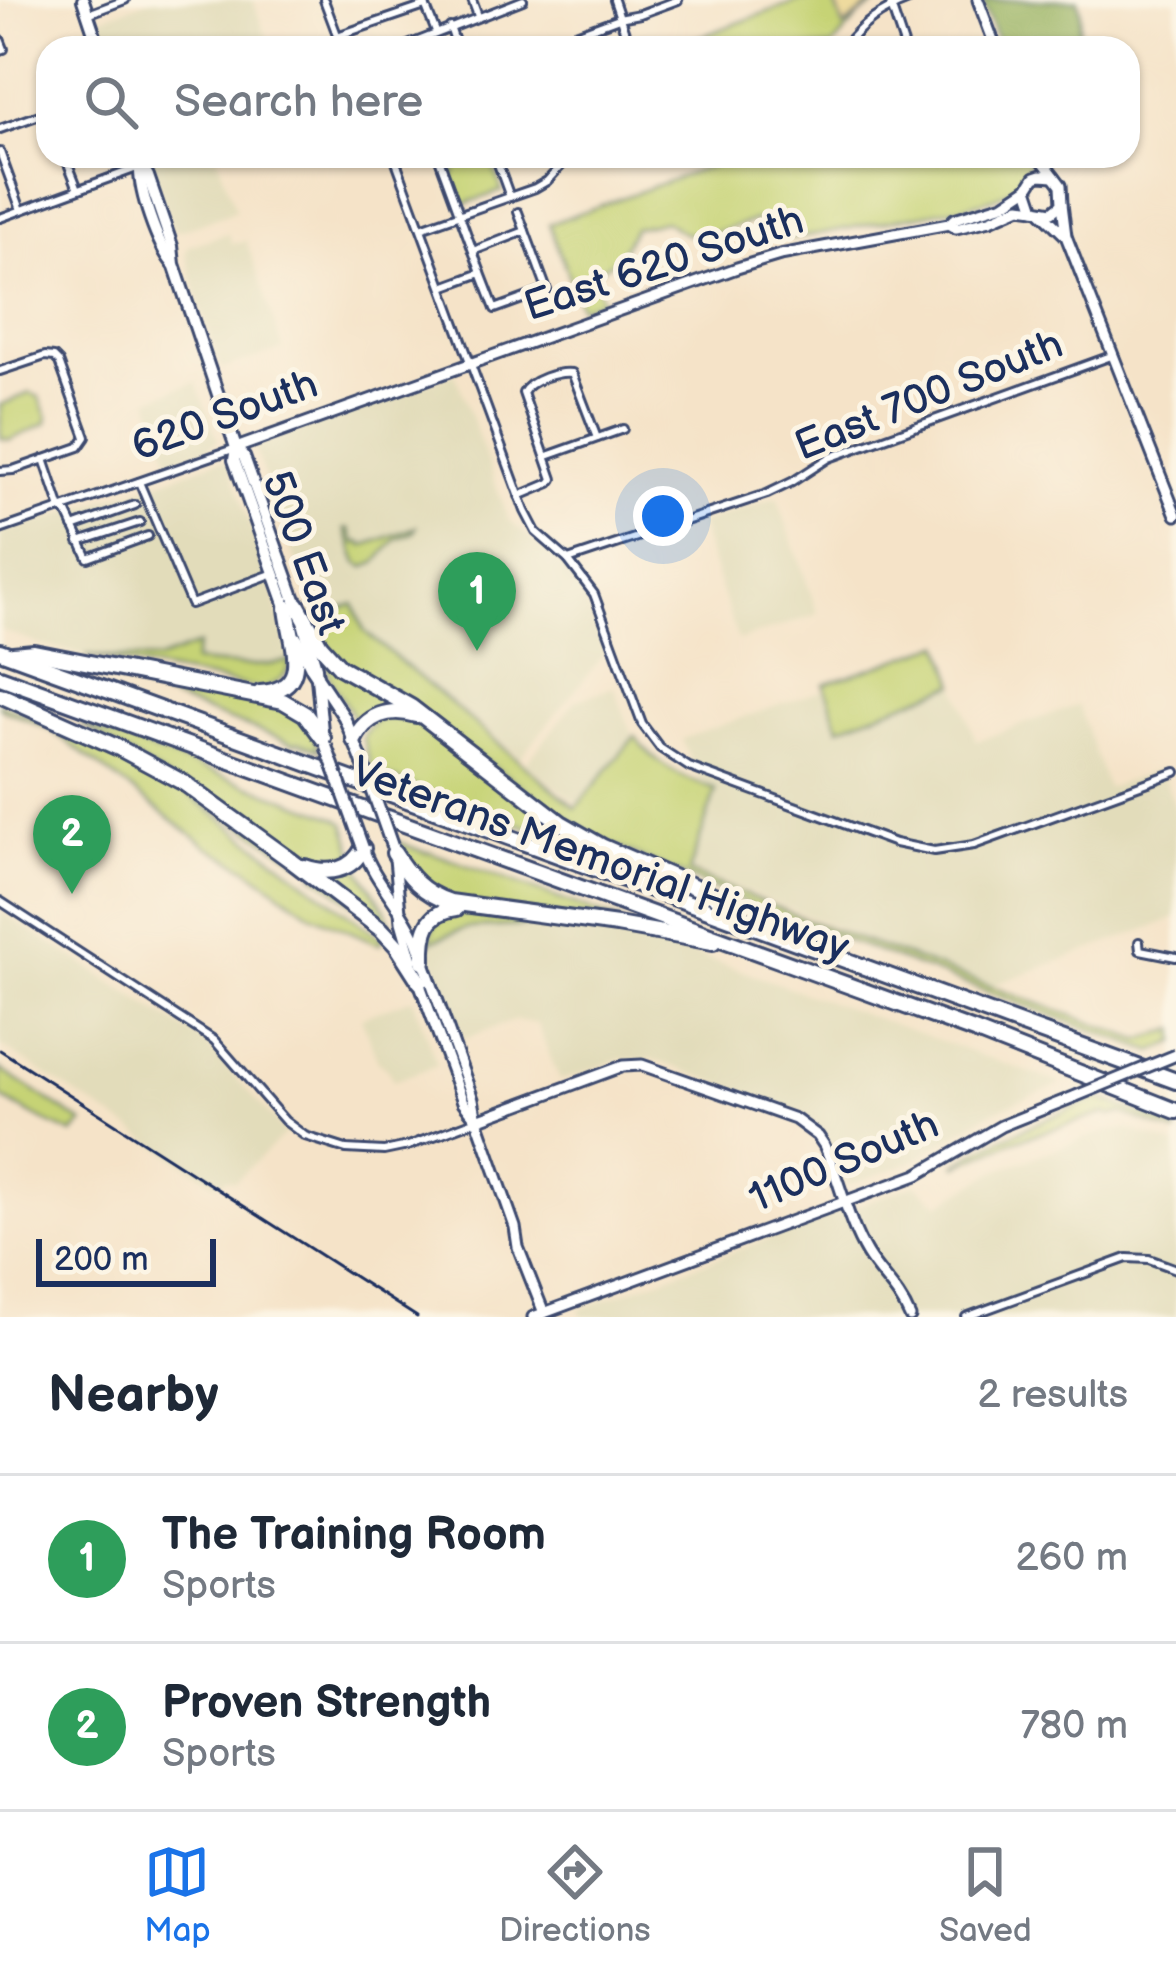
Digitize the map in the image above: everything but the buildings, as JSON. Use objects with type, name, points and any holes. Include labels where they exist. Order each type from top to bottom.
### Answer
[{"type":"highway","points":[[238,692],[272,692],[293,676],[297,656],[292,606]]},
{"type":"highway","points":[[292,606],[336,664],[411,707],[580,835],[718,897],[754,928]]},
{"type":"highway","points":[[4,653],[34,652],[296,707],[325,742]]},
{"type":"highway","name":"Veterans Memorial Highway","points":[[4,653],[1176,1081]]},
{"type":"highway","name":"Veterans Memorial Highway","points":[[0,677],[974,1031],[1176,1111]]},
{"type":"highway","points":[[0,695],[119,748],[204,796],[386,933],[420,982]]},
{"type":"highway","points":[[354,740],[366,722],[388,712],[406,712],[431,723]]},
{"type":"highway","points":[[290,859],[314,870],[331,871],[353,863],[362,848]]},
{"type":"highway","points":[[393,850],[406,873],[442,900],[748,949]]},
{"type":"highway","points":[[423,961],[424,932],[433,917],[448,909],[480,908]]},
{"type":"main road","points":[[83,0],[95,36]]},
{"type":"main road","name":"500 East","points":[[143,168],[172,244],[174,264],[236,448],[244,457],[301,648],[342,712],[393,850]]},
{"type":"main road","name":"500 East","points":[[236,448],[234,460],[274,573],[292,606]]},
{"type":"main road","name":"500 East","points":[[317,679],[325,742],[362,848]]},
{"type":"street","points":[[88,14],[125,0]]},
{"type":"street","points":[[324,0],[337,36],[424,3],[436,32]]},
{"type":"street","points":[[472,0],[478,16]]},
{"type":"street","points":[[427,36],[523,0]]},
{"type":"street","points":[[614,0],[626,36]]},
{"type":"street","points":[[570,36],[678,0]]},
{"type":"street","points":[[853,36],[890,3],[908,0]]},
{"type":"street","points":[[978,0],[992,36]]},
{"type":"street","points":[[890,3],[901,36]]},
{"type":"street","points":[[450,27],[453,36]]},
{"type":"street","points":[[0,39],[2,49]]},
{"type":"street","points":[[0,129],[36,116]]},
{"type":"street","points":[[0,152],[21,211]]},
{"type":"street","points":[[70,168],[78,190]]},
{"type":"street","points":[[0,218],[124,168]]},
{"type":"street","points":[[398,168],[519,496],[536,532],[568,560],[595,594],[634,709],[660,748],[688,767],[895,843],[934,851],[974,845],[1176,772]]},
{"type":"street","points":[[442,168],[495,309],[548,290],[518,212]]},
{"type":"street","points":[[499,168],[510,197]]},
{"type":"street","points":[[421,228],[548,181],[559,168]]},
{"type":"street","points":[[1036,168],[1028,188],[1037,210],[1066,236]]},
{"type":"street","points":[[1047,168],[1063,188],[1066,236],[1176,515]]},
{"type":"street","points":[[1035,177],[1054,176]]},
{"type":"street","name":"East 620 South","points":[[472,362],[763,260],[950,224],[1004,204],[1028,188]]},
{"type":"street","points":[[1037,210],[1052,212],[1062,204]]},
{"type":"street","name":"East 620 South","points":[[950,224],[956,228],[990,220],[1020,207],[1037,210]]},
{"type":"street","points":[[473,250],[525,231]]},
{"type":"street","points":[[443,287],[482,273]]},
{"type":"street","name":"East 700 South","points":[[568,560],[767,494],[829,458],[1114,355]]},
{"type":"street","points":[[0,370],[54,357],[86,434],[79,447],[0,471]]},
{"type":"street","name":"620 South","points":[[0,530],[472,362]]},
{"type":"street","points":[[519,496],[552,481],[553,474],[523,391],[529,385],[572,373],[597,438]]},
{"type":"street","points":[[547,456],[623,428]]},
{"type":"street","points":[[44,459],[61,508],[88,557],[148,536]]},
{"type":"street","points":[[139,482],[191,604],[274,573]]},
{"type":"street","points":[[73,526],[135,505]]},
{"type":"street","points":[[79,542],[140,521]]},
{"type":"street","name":"500 East","points":[[362,848],[412,932],[423,961],[515,1227],[538,1315]]},
{"type":"street","name":"500 East","points":[[393,850],[406,942],[463,1102],[477,1120]]},
{"type":"street","points":[[0,902],[214,1040],[285,1121],[305,1136],[346,1149],[385,1151],[408,1146],[623,1066],[642,1065],[795,1119],[824,1145],[868,1255],[901,1295],[910,1317]]},
{"type":"street","points":[[1138,942],[1140,950],[1176,957]]},
{"type":"street","name":"1100 South","points":[[538,1315],[917,1175],[1001,1126],[1176,1055]]},
{"type":"street","points":[[966,1317],[1127,1258],[1149,1259],[1176,1269]]},
{"type":"shaded area","points":[[149,0],[253,0],[266,36],[107,36],[100,18]]},
{"type":"shaded area","points":[[153,168],[221,168],[236,211],[173,230]]},
{"type":"shaded area","points":[[228,233],[232,244],[246,240],[283,349],[222,369],[186,253],[189,246]]},
{"type":"shaded area","points":[[455,373],[509,520],[577,579],[605,653],[521,757],[364,630],[354,604],[316,617],[254,447]]},
{"type":"shaded area","points":[[196,382],[218,440],[170,460],[149,399]]},
{"type":"shaded area","points":[[216,461],[229,465],[266,567],[292,661],[279,665],[105,660],[0,630],[0,534]]},
{"type":"shaded area","points":[[777,497],[818,614],[738,641],[699,524]]},
{"type":"shaded area","points":[[956,684],[976,741],[1078,705],[1107,788],[1161,769],[1176,810],[1176,918],[989,987],[689,869],[713,799],[682,739],[831,687],[844,724]]},
{"type":"shaded area","points":[[614,687],[633,736],[579,804],[526,763],[576,700]]},
{"type":"shaded area","points":[[0,911],[202,1040],[286,1133],[235,1181],[215,1183],[0,1045]]},
{"type":"shaded area","points":[[607,923],[1062,1084],[993,1111],[914,1161],[848,1185],[823,1130],[803,1114],[771,1101],[652,1059],[622,1059],[560,1081],[537,1024],[516,1020],[463,1039],[427,944],[466,929]]},
{"type":"shaded area","points":[[413,998],[437,1065],[393,1081],[378,1061],[361,1017]]},
{"type":"shaded area","points":[[1127,1129],[1176,1146],[1176,1317],[582,1317],[579,1309],[915,1184],[940,1204],[995,1171],[1106,1131]]},
{"type":"green space","points":[[800,0],[883,0],[860,15],[842,36],[702,36]]},
{"type":"green space","points":[[982,0],[1078,0],[1078,36],[996,36]]},
{"type":"green space","points":[[454,168],[494,168],[502,191],[461,205],[450,176],[455,174]]},
{"type":"green space","points":[[705,168],[1028,168],[1018,185],[995,198],[791,239],[787,218],[754,221],[702,236],[683,233],[665,221],[634,228],[618,258],[594,278],[602,300],[580,307],[549,224]]},
{"type":"green space","points":[[30,393],[39,397],[47,423],[10,440],[1,438],[0,405]]},
{"type":"green space","points":[[416,527],[396,539],[376,563],[365,567],[358,563],[345,529],[363,546]]},
{"type":"green space","points":[[354,604],[364,631],[576,808],[635,736],[671,770],[716,790],[689,872],[820,925],[1140,1040],[1176,1029],[1176,1042],[1153,1052],[758,908],[597,838],[331,650],[314,619]]},
{"type":"green space","points":[[942,644],[956,684],[839,727],[824,684]]},
{"type":"green space","points":[[198,645],[193,662],[255,666],[291,660],[282,678],[263,689],[86,656],[158,660]]},
{"type":"green space","points":[[326,659],[405,708],[358,725],[330,679]]},
{"type":"green space","points":[[89,669],[277,704],[304,722],[319,750],[295,744]]},
{"type":"green space","points":[[0,703],[121,756],[183,790],[383,939],[379,944],[311,914],[207,846],[50,729],[0,708]]},
{"type":"green space","points":[[413,717],[637,867],[372,771],[362,736],[377,719]]},
{"type":"green space","points":[[80,724],[338,818],[345,823],[354,852],[341,865],[307,866]]},
{"type":"green space","points":[[398,842],[623,922],[490,907],[441,896],[420,881]]},
{"type":"green space","points":[[357,865],[387,912],[391,930],[313,874]]},
{"type":"green space","points":[[454,913],[590,927],[467,928],[429,942],[436,921]]},
{"type":"green space","points":[[0,1069],[83,1123],[73,1134],[0,1097]]},
{"type":"green space","points":[[1098,1098],[1176,1126],[1176,1133],[1122,1113],[1107,1113],[956,1164],[1008,1136]]},
{"type":"sand","points":[[834,0],[878,0],[844,27]]},
{"type":"railway","points":[[0,1050],[417,1317]]},
{"type":"place","name":"The Training Room","points":[[477,651]]},
{"type":"place","name":"Proven Strength","points":[[72,894]]}]
